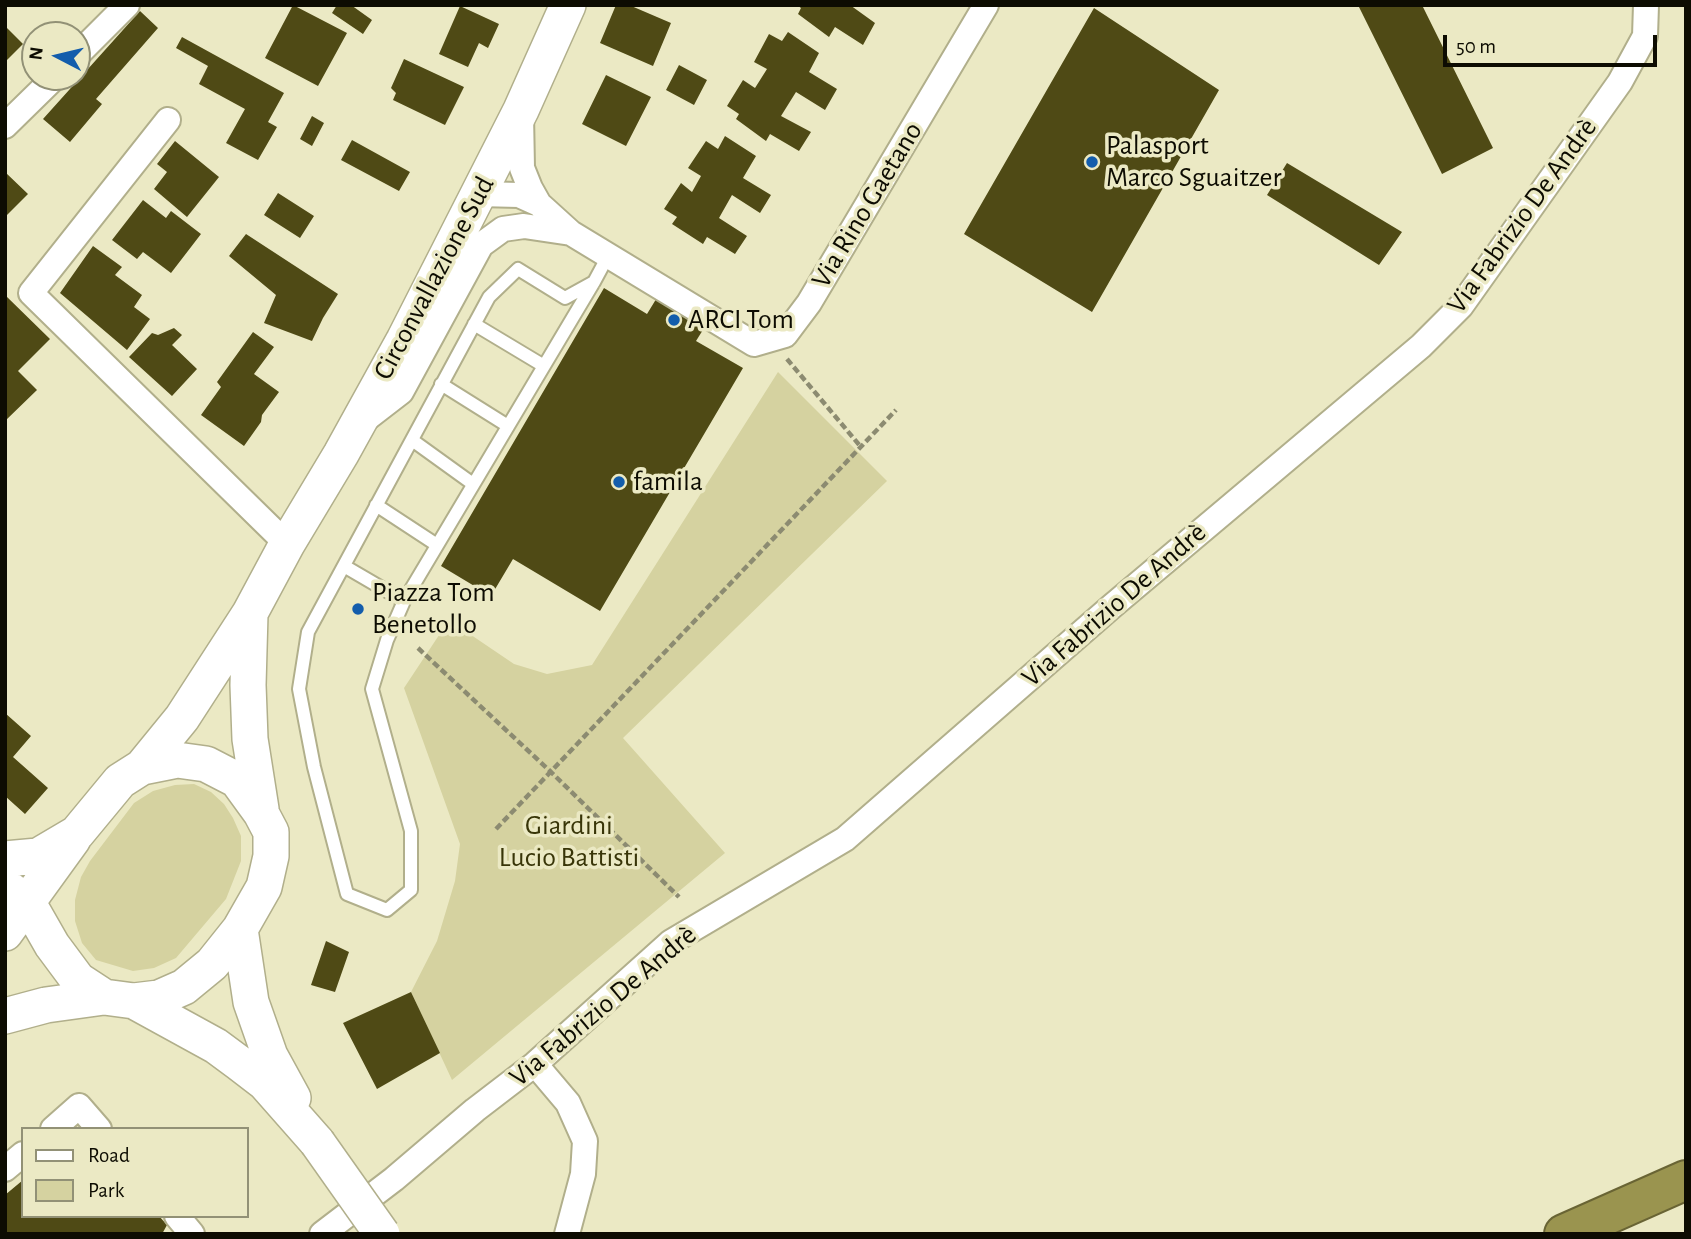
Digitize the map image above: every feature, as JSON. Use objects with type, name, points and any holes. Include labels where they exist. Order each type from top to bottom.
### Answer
[{"type":"highway","points":[[1564,1234],[1686,1180]]},
{"type":"main road","name":"Circonvallazione Sud","points":[[5,859],[38,856],[78,833],[120,781],[142,767],[182,718],[250,614],[404,340],[521,110],[568,5]]},
{"type":"main road","name":"Circonvallazione Sud","points":[[250,614],[250,738],[261,813]]},
{"type":"main road","name":"Circonvallazione Sud","points":[[5,1016],[46,1005],[159,998],[184,987],[212,964],[240,929],[264,887],[271,856],[271,832],[237,780],[206,764],[177,760],[142,767]]},
{"type":"main road","points":[[5,933],[17,895],[78,833]]},
{"type":"main road","points":[[17,895],[78,980],[216,1046],[265,1083],[317,1142],[382,1234]]},
{"type":"main road","points":[[240,929],[251,1002],[262,1036],[270,1056],[317,1142]]},
{"type":"street","points":[[91,41],[127,5]]},
{"type":"street","name":"Via Rino Gaetano","points":[[770,339],[785,335],[809,303],[986,5]]},
{"type":"street","name":"Via Fabrizio De Andrè","points":[[322,1234],[535,1064],[671,942],[845,839],[1111,607],[1422,346],[1461,306],[1620,82],[1645,37],[1646,5]]},
{"type":"street","points":[[5,126],[41,91]]},
{"type":"street","points":[[521,110],[522,169],[539,204]]},
{"type":"street","points":[[168,120],[31,293],[287,544]]},
{"type":"street","points":[[478,194],[500,192],[519,195],[539,204],[571,233],[754,344],[770,339]]},
{"type":"street","points":[[355,427],[401,392],[481,245],[503,229],[524,226],[571,233]]},
{"type":"street","points":[[535,1064],[568,1103],[585,1141],[583,1174],[567,1234]]},
{"type":"street","points":[[55,1127],[79,1106],[97,1127]]},
{"type":"street","points":[[5,1169],[21,1156]]},
{"type":"street","points":[[179,1218],[192,1234]]},
{"type":"lane","points":[[594,282],[565,298],[518,269],[489,297],[307,632],[299,689],[314,767],[347,894],[387,910],[411,890],[411,831],[372,689],[387,640],[404,601],[594,282],[608,256]]},
{"type":"lane","points":[[474,324],[544,366]]},
{"type":"lane","points":[[442,384],[508,426]]},
{"type":"lane","points":[[412,440],[473,484]]},
{"type":"lane","points":[[376,505],[437,545]]},
{"type":"lane","points":[[344,566],[404,601]]},
{"type":"path","points":[[770,339],[861,447]]},
{"type":"path","points":[[496,829],[896,410]]},
{"type":"path","points":[[418,648],[679,897]]},
{"type":"green space","name":"Giardini Lucio Battisti","points":[[778,372],[887,481],[623,738],[725,853],[452,1080],[411,992],[437,941],[455,881],[460,844],[404,688],[449,620],[514,664],[547,674],[592,665]]},
{"type":"green space","points":[[194,784],[211,792],[224,804],[241,836],[241,861],[226,899],[176,958],[154,968],[133,971],[96,960],[82,943],[75,921],[75,900],[81,877],[134,803],[153,791],[175,785]]},
{"type":"building","points":[[293,5],[347,33],[318,86],[265,58]]},
{"type":"building","points":[[337,5],[351,5],[372,20],[363,34],[332,13]]},
{"type":"building","points":[[616,5],[629,5],[671,23],[653,66],[600,43]]},
{"type":"building","points":[[797,5],[850,5],[875,23],[863,45],[835,27],[829,37],[798,14],[801,8]]},
{"type":"building","points":[[1358,5],[1422,5],[1493,148],[1442,174]]},
{"type":"building","points":[[460,6],[499,24],[488,48],[479,43],[468,67],[439,54]]},
{"type":"building","name":"Palasport Marco Sguaitzer","points":[[1094,8],[1219,90],[1092,312],[964,234]]},
{"type":"building","points":[[140,11],[158,28],[96,99],[102,104],[70,142],[43,119],[68,91],[91,91],[91,66]]},
{"type":"building","points":[[5,26],[21,42],[21,46],[5,62]]},
{"type":"building","points":[[788,32],[819,53],[809,72],[837,89],[825,110],[796,92],[781,116],[811,132],[799,151],[770,134],[766,141],[736,119],[739,114],[727,106],[743,80],[755,88],[767,69],[754,62],[769,34],[782,41]]},
{"type":"building","points":[[182,37],[284,93],[268,122],[277,127],[258,160],[226,143],[245,109],[199,84],[208,66],[176,48]]},
{"type":"building","points":[[404,59],[464,87],[445,125],[393,100],[396,93],[391,88]]},
{"type":"building","points":[[679,65],[707,80],[694,105],[666,90]]},
{"type":"building","points":[[606,75],[651,97],[626,146],[582,124]]},
{"type":"building","points":[[312,116],[324,123],[312,146],[300,139]]},
{"type":"building","points":[[725,136],[756,156],[743,178],[771,195],[760,213],[732,195],[719,218],[747,236],[735,254],[707,237],[703,244],[672,224],[677,217],[664,209],[681,183],[692,192],[701,176],[688,168],[706,141],[718,149]]},
{"type":"building","points":[[352,140],[410,172],[399,191],[341,160]]},
{"type":"building","points":[[175,141],[219,177],[187,217],[154,189],[167,172],[157,164]]},
{"type":"building","points":[[1287,163],[1402,232],[1379,265],[1267,195]]},
{"type":"building","points":[[5,172],[28,194],[5,217]]},
{"type":"building","points":[[278,193],[314,216],[300,238],[264,215]]},
{"type":"building","points":[[143,200],[166,218],[171,211],[201,234],[171,273],[143,252],[137,259],[112,240]]},
{"type":"building","points":[[246,234],[338,294],[312,341],[264,323],[276,295],[229,256]]},
{"type":"building","points":[[93,246],[122,267],[115,275],[142,295],[134,307],[150,319],[127,350],[60,293]]},
{"type":"building","points":[[604,288],[647,314],[658,296],[706,325],[696,341],[743,368],[600,611],[513,559],[491,596],[441,566]]},
{"type":"building","points":[[5,295],[50,339],[18,371],[37,390],[5,421]]},
{"type":"building","points":[[174,328],[182,335],[172,345],[197,369],[172,396],[129,357],[152,333],[158,335]]},
{"type":"building","points":[[253,332],[274,347],[254,374],[279,392],[244,446],[201,415],[221,387],[217,382]]},
{"type":"building","points":[[5,713],[31,736],[13,757],[48,788],[25,814],[5,796]]},
{"type":"building","points":[[326,941],[349,952],[335,992],[311,985]]},
{"type":"building","points":[[411,992],[440,1053],[377,1089],[343,1023]]},
{"type":"building","points":[[21,1182],[21,1218],[161,1218],[167,1225],[162,1234],[5,1234],[5,1195]]},
{"type":"place","name":"Palasport Marco Sguaitzer","points":[[1092,162]]},
{"type":"place","name":"ARCI Tom","points":[[674,320]]},
{"type":"place","name":"famila","points":[[619,482]]},
{"type":"place","name":"Piazza Tom Benetollo","points":[[358,609]]}]
